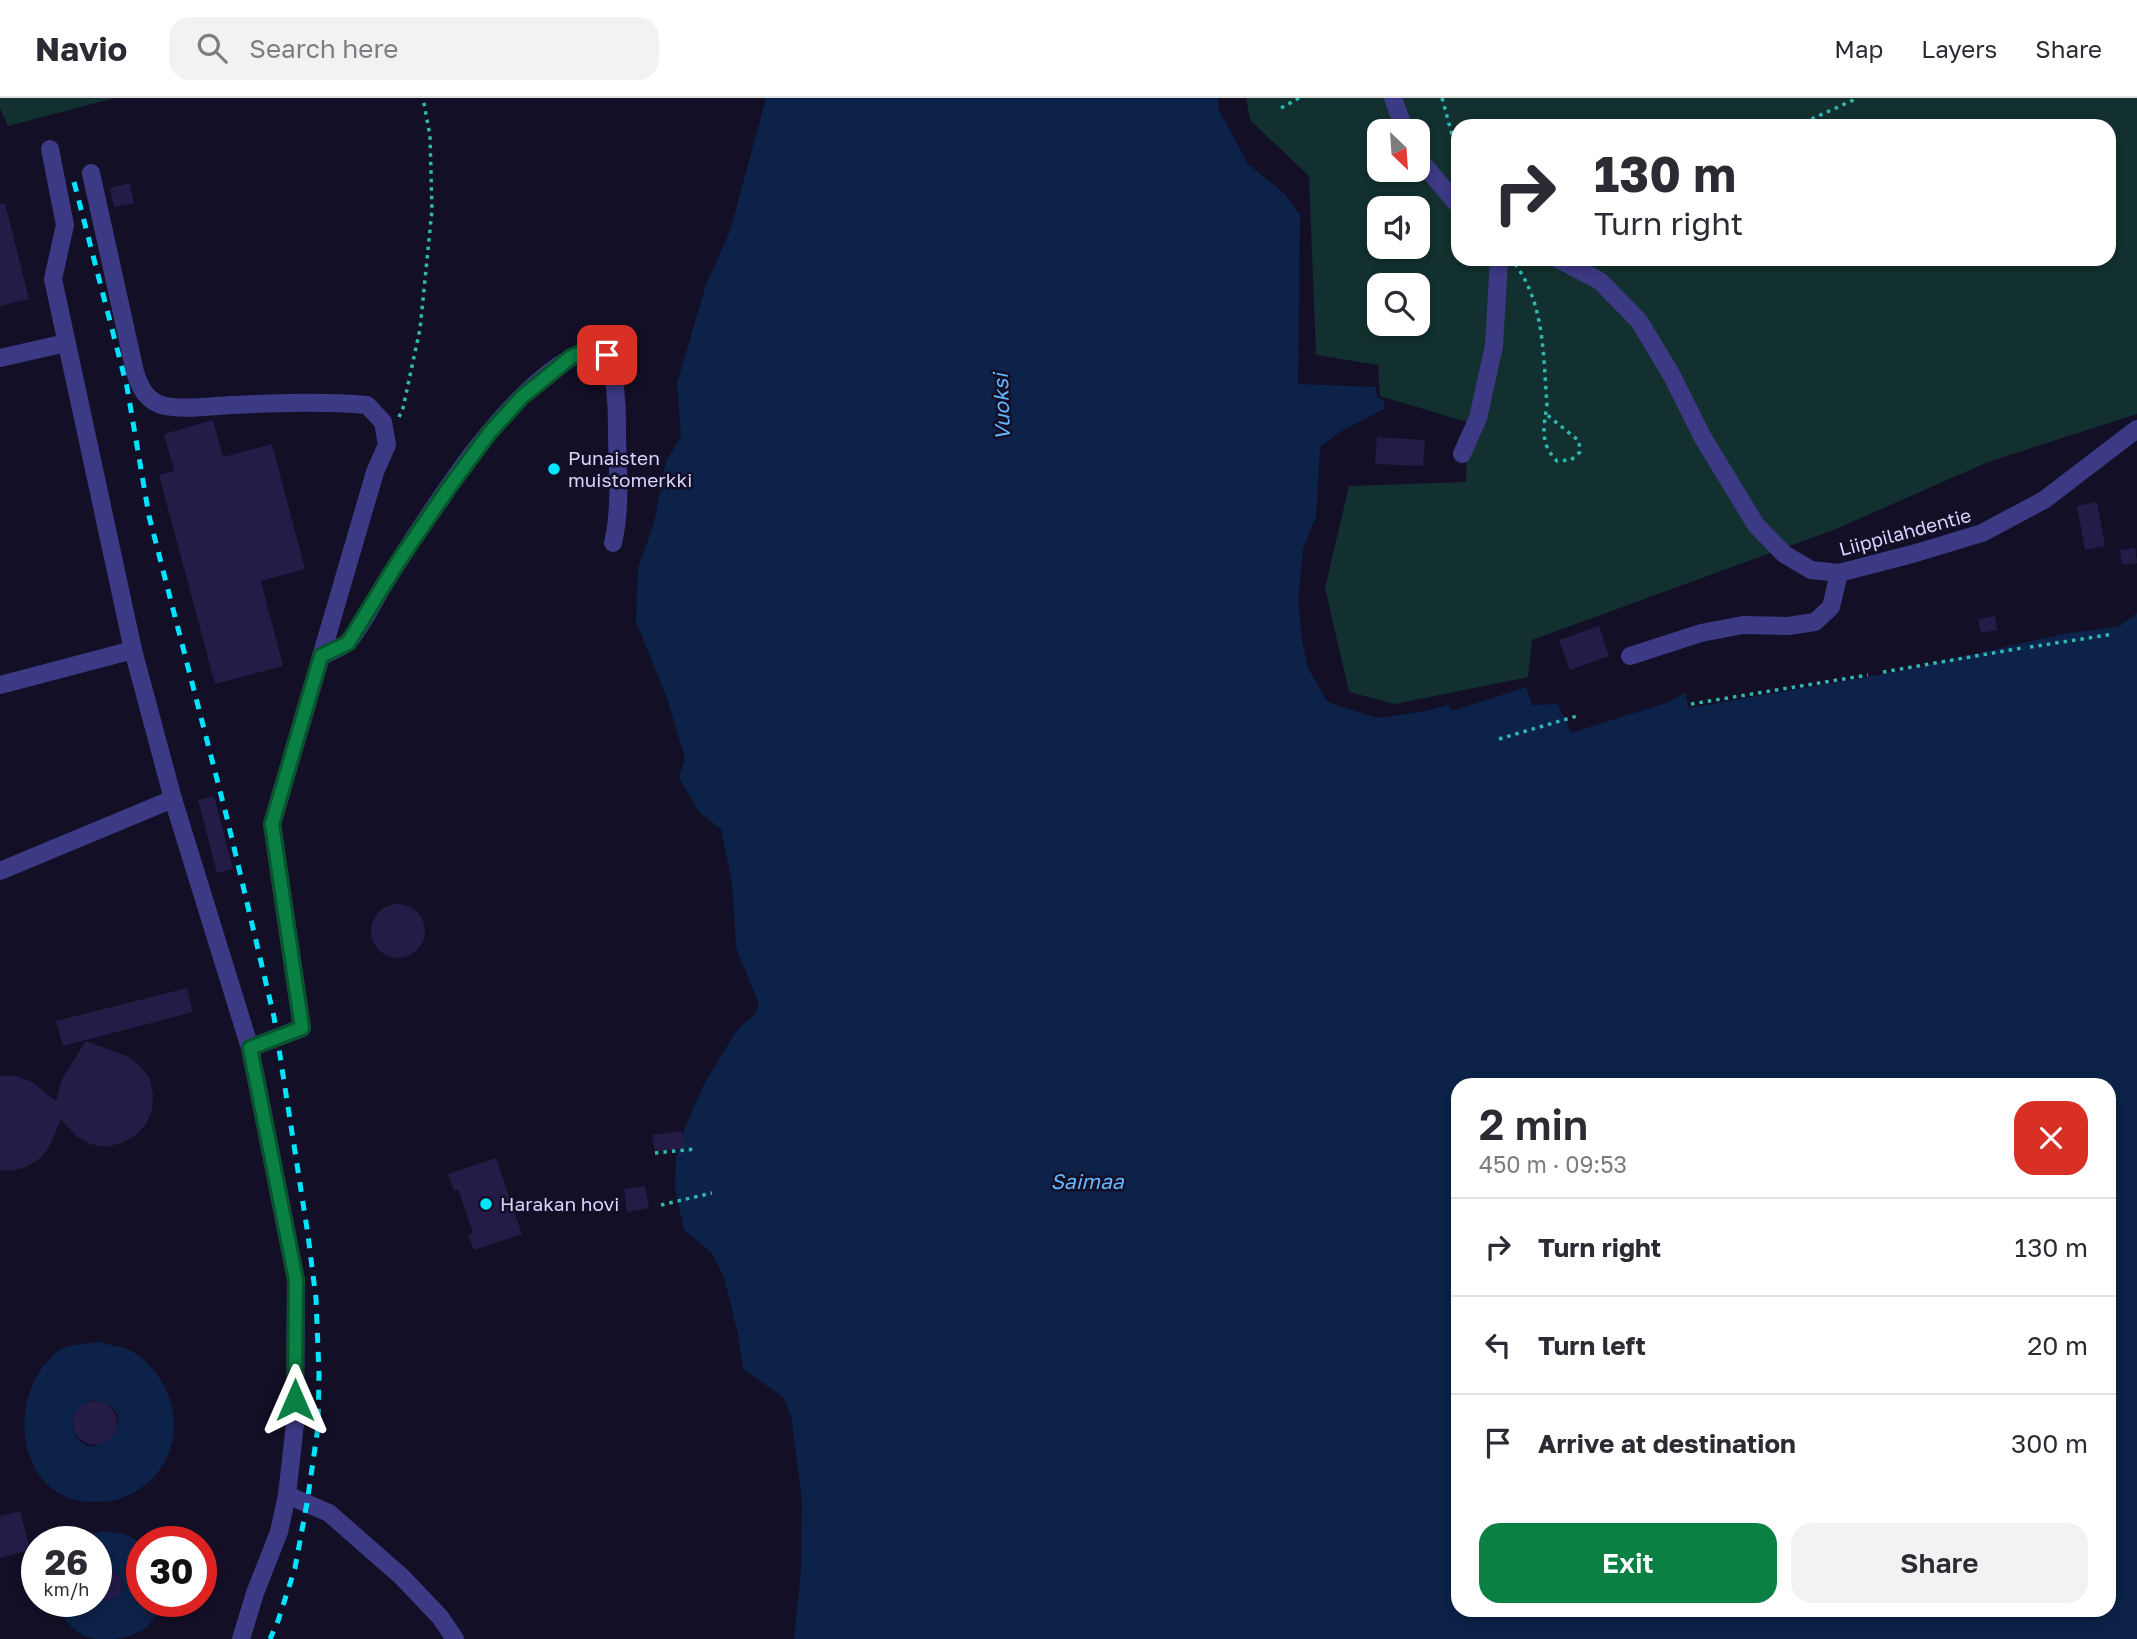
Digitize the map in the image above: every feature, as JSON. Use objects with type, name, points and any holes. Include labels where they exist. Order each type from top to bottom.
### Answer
[{"type":"street","points":[[1393,98],[1401,119]]},
{"type":"street","points":[[50,149],[65,225],[53,279],[66,343],[134,650],[173,799],[250,1048],[296,1280],[295,1424],[287,1494],[279,1532],[241,1639]]},
{"type":"street","points":[[1430,172],[1451,197]]},
{"type":"street","points":[[91,173],[141,390],[153,401],[164,406],[191,407],[326,401],[367,405],[383,422],[387,445],[375,472],[272,824],[302,1028],[250,1048]]},
{"type":"street","points":[[1462,454],[1478,418],[1494,346],[1499,266]]},
{"type":"street","name":"Liippilahdentie","points":[[1571,266],[1600,281],[1639,321],[1671,374],[1703,438],[1756,525],[1784,554],[1811,570],[1839,573],[1982,533],[2044,500],[2137,429]]},
{"type":"street","points":[[0,358],[66,343]]},
{"type":"street","points":[[321,656],[348,643],[405,552],[490,432],[522,397],[546,376],[571,357],[593,348],[600,349],[607,355],[613,372],[618,405],[618,521],[613,543]]},
{"type":"street","points":[[1630,656],[1701,633],[1743,625],[1788,626],[1815,622],[1830,607],[1839,573]]},
{"type":"street","points":[[0,685],[134,650]]},
{"type":"street","points":[[0,871],[173,799]]},
{"type":"street","points":[[287,1494],[329,1513],[402,1577],[440,1617],[455,1639]]},
{"type":"path","points":[[387,445],[403,408],[420,329],[432,210],[430,136],[423,98]]},
{"type":"path","points":[[1280,108],[1299,98]]},
{"type":"path","points":[[1442,98],[1451,131]]},
{"type":"path","points":[[1812,119],[1858,98]]},
{"type":"path","points":[[1516,266],[1533,298],[1542,332],[1547,404],[1544,432],[1546,450],[1557,461],[1571,460],[1580,452],[1579,441],[1546,414]]},
{"type":"path","points":[[2030,647],[2114,634]]},
{"type":"path","points":[[1883,671],[2022,648]]},
{"type":"path","points":[[1691,704],[1868,675]]},
{"type":"path","points":[[1499,739],[1577,716]]},
{"type":"path","points":[[656,1153],[696,1149]]},
{"type":"path","points":[[660,1205],[712,1193]]},
{"type":"green space","points":[[0,98],[115,98],[8,126],[0,108]]},
{"type":"green space","points":[[1246,98],[2137,98],[2137,414],[1988,462],[1836,529],[1532,640],[1528,677],[1395,704],[1349,692],[1325,588],[1349,486],[1466,482],[1467,422],[1380,396],[1378,365],[1316,355],[1309,176],[1250,120]]},
{"type":"water","name":"Saimaa","points":[[766,98],[1218,98],[1218,108],[1248,164],[1285,194],[1300,215],[1298,384],[1376,387],[1377,397],[1384,400],[1384,409],[1338,433],[1320,447],[1316,517],[1303,548],[1298,601],[1308,668],[1327,701],[1378,718],[1448,705],[1452,711],[1526,687],[1532,705],[1558,704],[1571,733],[1666,703],[1685,693],[1689,708],[1895,672],[2063,634],[2120,626],[2137,613],[2137,1639],[794,1639],[801,1571],[802,1500],[791,1415],[783,1397],[743,1369],[738,1334],[724,1277],[711,1252],[684,1230],[675,1189],[676,1156],[704,1084],[737,1030],[755,1014],[759,1004],[736,948],[732,882],[721,829],[699,812],[679,778],[685,758],[667,698],[636,622],[638,568],[654,523],[666,461],[681,437],[677,383],[706,285],[730,231]]},
{"type":"water","points":[[98,1342],[133,1352],[157,1375],[171,1404],[173,1437],[161,1468],[132,1494],[109,1501],[77,1500],[53,1489],[36,1470],[27,1446],[25,1420],[30,1393],[42,1368],[61,1349]],"holes":[[[94,1400],[111,1407],[118,1417],[117,1428],[110,1438],[100,1445],[89,1446],[79,1439],[72,1423],[79,1408]]]},
{"type":"water","points":[[112,1532],[126,1535],[126,1617],[154,1617],[148,1626],[133,1635],[116,1639],[88,1638],[71,1627],[64,1617],[112,1617],[112,1599],[120,1595],[122,1588],[121,1577],[114,1571]]},
{"type":"building","points":[[130,183],[134,203],[114,207],[110,188]]},
{"type":"building","points":[[5,203],[29,299],[0,306],[0,204]]},
{"type":"building","points":[[213,420],[223,457],[272,444],[305,569],[261,581],[283,666],[215,684],[159,475],[174,471],[164,434]]},
{"type":"building","points":[[1377,437],[1425,440],[1423,466],[1375,464]]},
{"type":"building","points":[[2097,502],[2105,546],[2085,550],[2077,506]]},
{"type":"building","points":[[2135,548],[2137,563],[2122,565],[2120,550]]},
{"type":"building","points":[[1995,616],[1997,630],[1981,633],[1978,619]]},
{"type":"building","points":[[1599,626],[1609,656],[1570,670],[1559,640]]},
{"type":"building","points":[[214,796],[233,869],[217,873],[198,800]]},
{"type":"building","points":[[398,904],[417,912],[425,931],[417,950],[398,958],[379,950],[371,931],[379,912]]},
{"type":"building","points":[[187,988],[193,1012],[63,1046],[56,1021]]},
{"type":"building","points":[[86,1041],[129,1057],[150,1079],[152,1110],[146,1124],[135,1136],[106,1147],[90,1144],[76,1136],[61,1120],[48,1149],[38,1160],[24,1168],[0,1170],[0,1076],[17,1076],[32,1082],[56,1101],[62,1079]]},
{"type":"building","points":[[682,1131],[684,1148],[655,1152],[652,1135]]},
{"type":"building","name":"Harakan hovi","points":[[496,1158],[522,1234],[474,1250],[468,1235],[473,1233],[458,1189],[454,1191],[448,1174]]},
{"type":"building","points":[[645,1186],[649,1208],[627,1212],[624,1189]]},
{"type":"building","points":[[95,1401],[104,1402],[111,1407],[116,1414],[116,1432],[111,1439],[104,1444],[95,1445],[86,1444],[79,1439],[74,1432],[73,1423],[74,1414],[79,1407],[86,1402]]},
{"type":"building","points":[[20,1511],[24,1526],[21,1526],[21,1552],[0,1558],[0,1516]]},
{"type":"building","points":[[112,1572],[120,1576],[120,1595],[112,1599]]},
{"type":"railway","points":[[74,182],[127,387],[149,516],[227,818],[274,1017],[308,1235],[316,1299],[318,1427],[295,1568],[270,1639]]},
{"type":"place","name":"Punaisten muistomerkki","points":[[554,469]]},
{"type":"place","name":"Harakan hovi","points":[[486,1204]]},
{"type":"route","points":[[295,1400],[296,1280],[250,1048],[302,1028],[272,824],[321,656],[348,643],[398,562],[450,486],[490,432],[522,397],[571,357],[593,348],[600,349],[607,355]]},
{"type":"water label","name":"Vuoksi","points":[[1002,407]]}]
